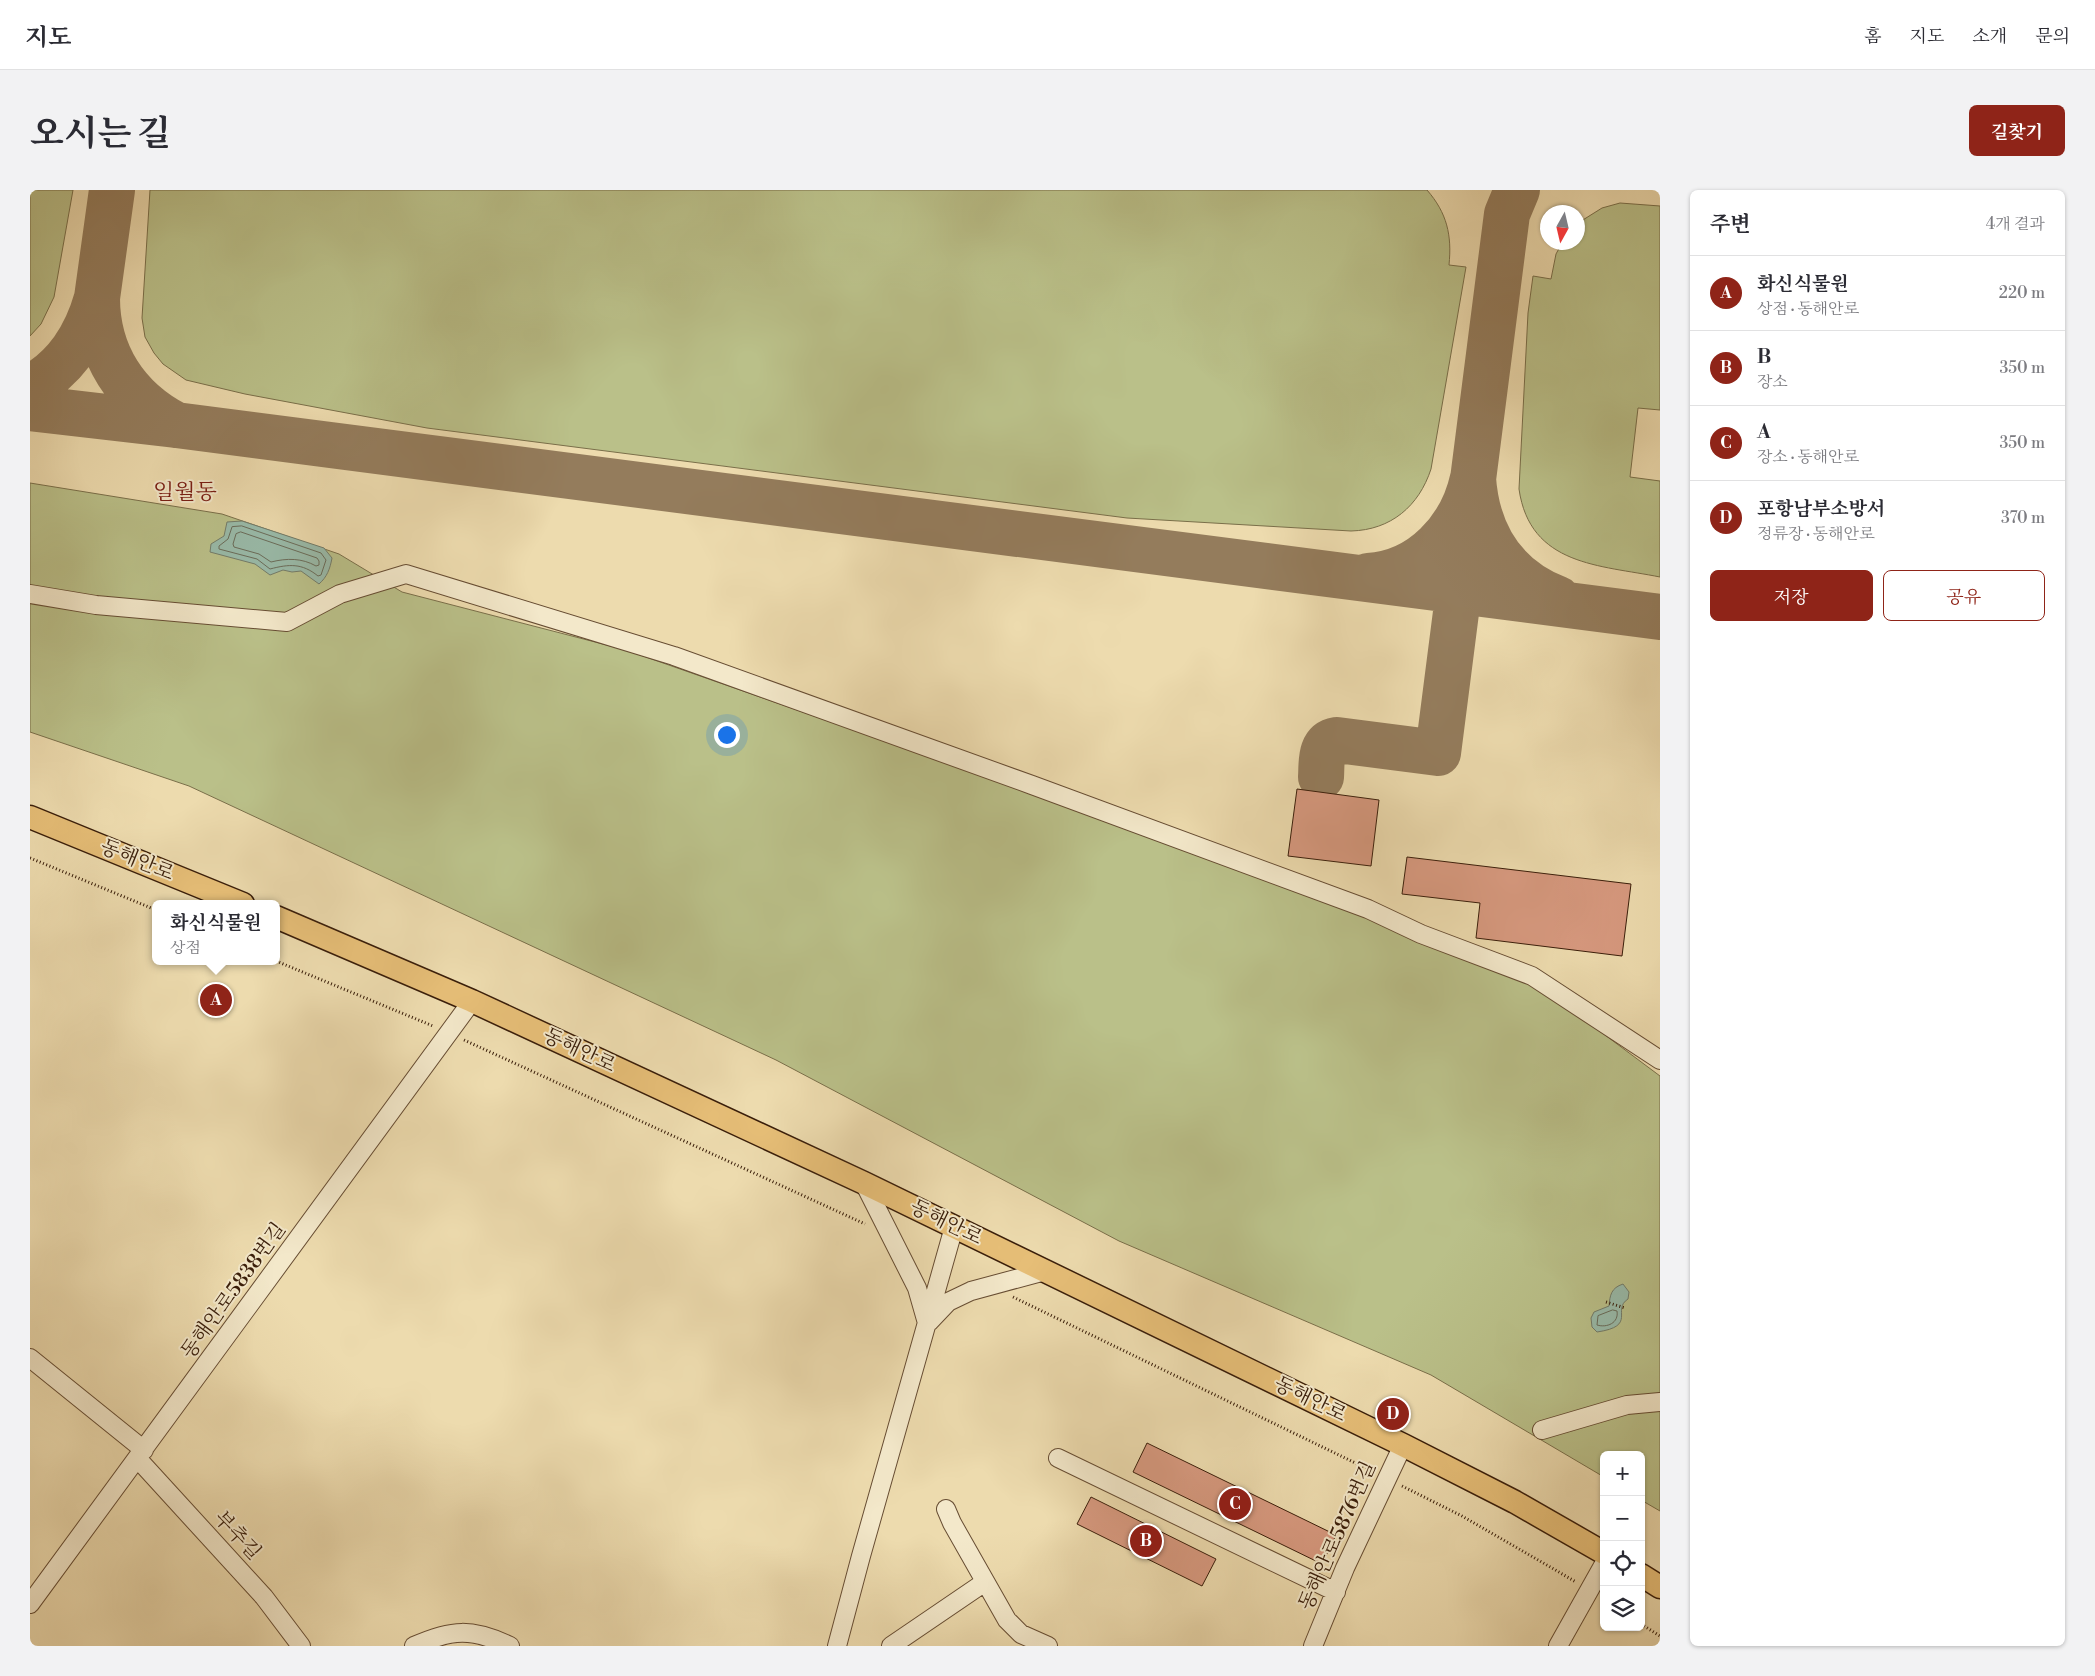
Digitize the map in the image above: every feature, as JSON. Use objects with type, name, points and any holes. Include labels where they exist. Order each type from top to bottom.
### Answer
[{"type":"main road","name":"동해안로","points":[[30,817],[233,900]]},
{"type":"main road","name":"동해안로","points":[[280,919],[472,1002],[864,1183],[1403,1445],[1515,1502],[1600,1551]]},
{"type":"main road","points":[[1645,1578],[1660,1587]]},
{"type":"street","points":[[30,594],[96,605],[287,622],[340,594],[406,574],[674,656],[1022,781],[1368,909],[1421,934],[1532,976],[1660,1060]]},
{"type":"street","name":"동해안로5838번길","points":[[30,1604],[472,1002]]},
{"type":"street","points":[[864,1183],[917,1288],[927,1324]]},
{"type":"street","points":[[837,1646],[954,1227]]},
{"type":"street","points":[[927,1324],[948,1302],[971,1291],[1045,1271]]},
{"type":"street","name":"부추길","points":[[30,1358],[141,1454],[264,1596],[301,1646]]},
{"type":"street","points":[[1542,1430],[1627,1405],[1660,1402]]},
{"type":"street","name":"동해안로5876번길","points":[[1313,1646],[1403,1445]]},
{"type":"street","points":[[1058,1458],[1336,1592]]},
{"type":"street","points":[[946,1509],[1007,1620],[1021,1634],[1048,1646]]},
{"type":"street","points":[[1558,1646],[1600,1571]]},
{"type":"street","points":[[891,1646],[985,1582]]},
{"type":"street","points":[[414,1646],[436,1637],[464,1633],[485,1635],[510,1646]]},
{"type":"path","points":[[30,858],[152,908]]},
{"type":"path","points":[[1606,1302],[1625,1308]]},
{"type":"path","points":[[1645,1627],[1660,1636]]},
{"type":"green space","points":[[30,190],[73,190],[54,297],[41,324],[30,336]]},
{"type":"green space","points":[[150,190],[1427,190],[1439,207],[1447,225],[1450,244],[1449,265],[1466,267],[1431,469],[1419,494],[1402,514],[1379,526],[1351,531],[1127,518],[427,428],[245,394],[186,380],[163,364],[145,337],[142,318]]},
{"type":"green space","points":[[1620,203],[1660,206],[1660,410],[1638,408],[1630,477],[1660,481],[1660,577],[1592,564],[1553,548],[1537,534],[1526,514],[1519,489],[1528,313],[1533,276],[1551,279],[1558,250],[1585,250],[1585,219],[1602,208]]},
{"type":"green space","points":[[30,483],[222,514],[339,554],[402,592],[626,650],[1188,847],[1530,979],[1660,1076],[1660,1511],[1645,1502],[1645,1451],[1600,1451],[1600,1475],[1431,1375],[1119,1241],[776,1060],[189,786],[30,732]]},
{"type":"water","points":[[242,521],[324,548],[332,558],[324,579],[319,584],[301,571],[283,570],[270,575],[255,564],[210,552],[211,544],[224,536],[227,522]]},
{"type":"water","points":[[1623,1284],[1629,1292],[1628,1299],[1623,1303],[1620,1322],[1617,1326],[1597,1332],[1592,1327],[1591,1318],[1594,1312],[1609,1306],[1612,1292]]},
{"type":"building","points":[[1297,789],[1379,800],[1371,866],[1288,856]]},
{"type":"building","points":[[1407,857],[1631,884],[1622,956],[1476,938],[1480,903],[1402,894]]},
{"type":"building","points":[[1147,1443],[1336,1535],[1322,1564],[1133,1472]]},
{"type":"building","points":[[1091,1497],[1216,1559],[1202,1586],[1077,1524]]},
{"type":"taxiway","points":[[97,298],[112,190]]},
{"type":"taxiway","points":[[1321,777],[1324,749],[1331,742],[1337,740],[1438,753],[1507,214],[1517,190]]},
{"type":"taxiway","points":[[30,388],[54,371],[73,350],[87,326],[97,298],[102,338],[118,373],[143,402],[176,425]]},
{"type":"taxiway","points":[[30,408],[176,425],[1660,617]]},
{"type":"taxiway","points":[[1368,576],[1388,573],[1406,567],[1437,545],[1460,514],[1468,497],[1473,478],[1480,518],[1487,536],[1497,552],[1508,567],[1522,579],[1558,599]]},
{"type":"place","name":"화신식물원","points":[[216,1000]]},
{"type":"place","name":"포항남부소방서","points":[[1393,1414]]},
{"type":"place","name":"A","points":[[1235,1504]]},
{"type":"place","name":"B","points":[[1146,1541]]},
{"type":"district","name":"일월동","points":[[185,492]]}]
